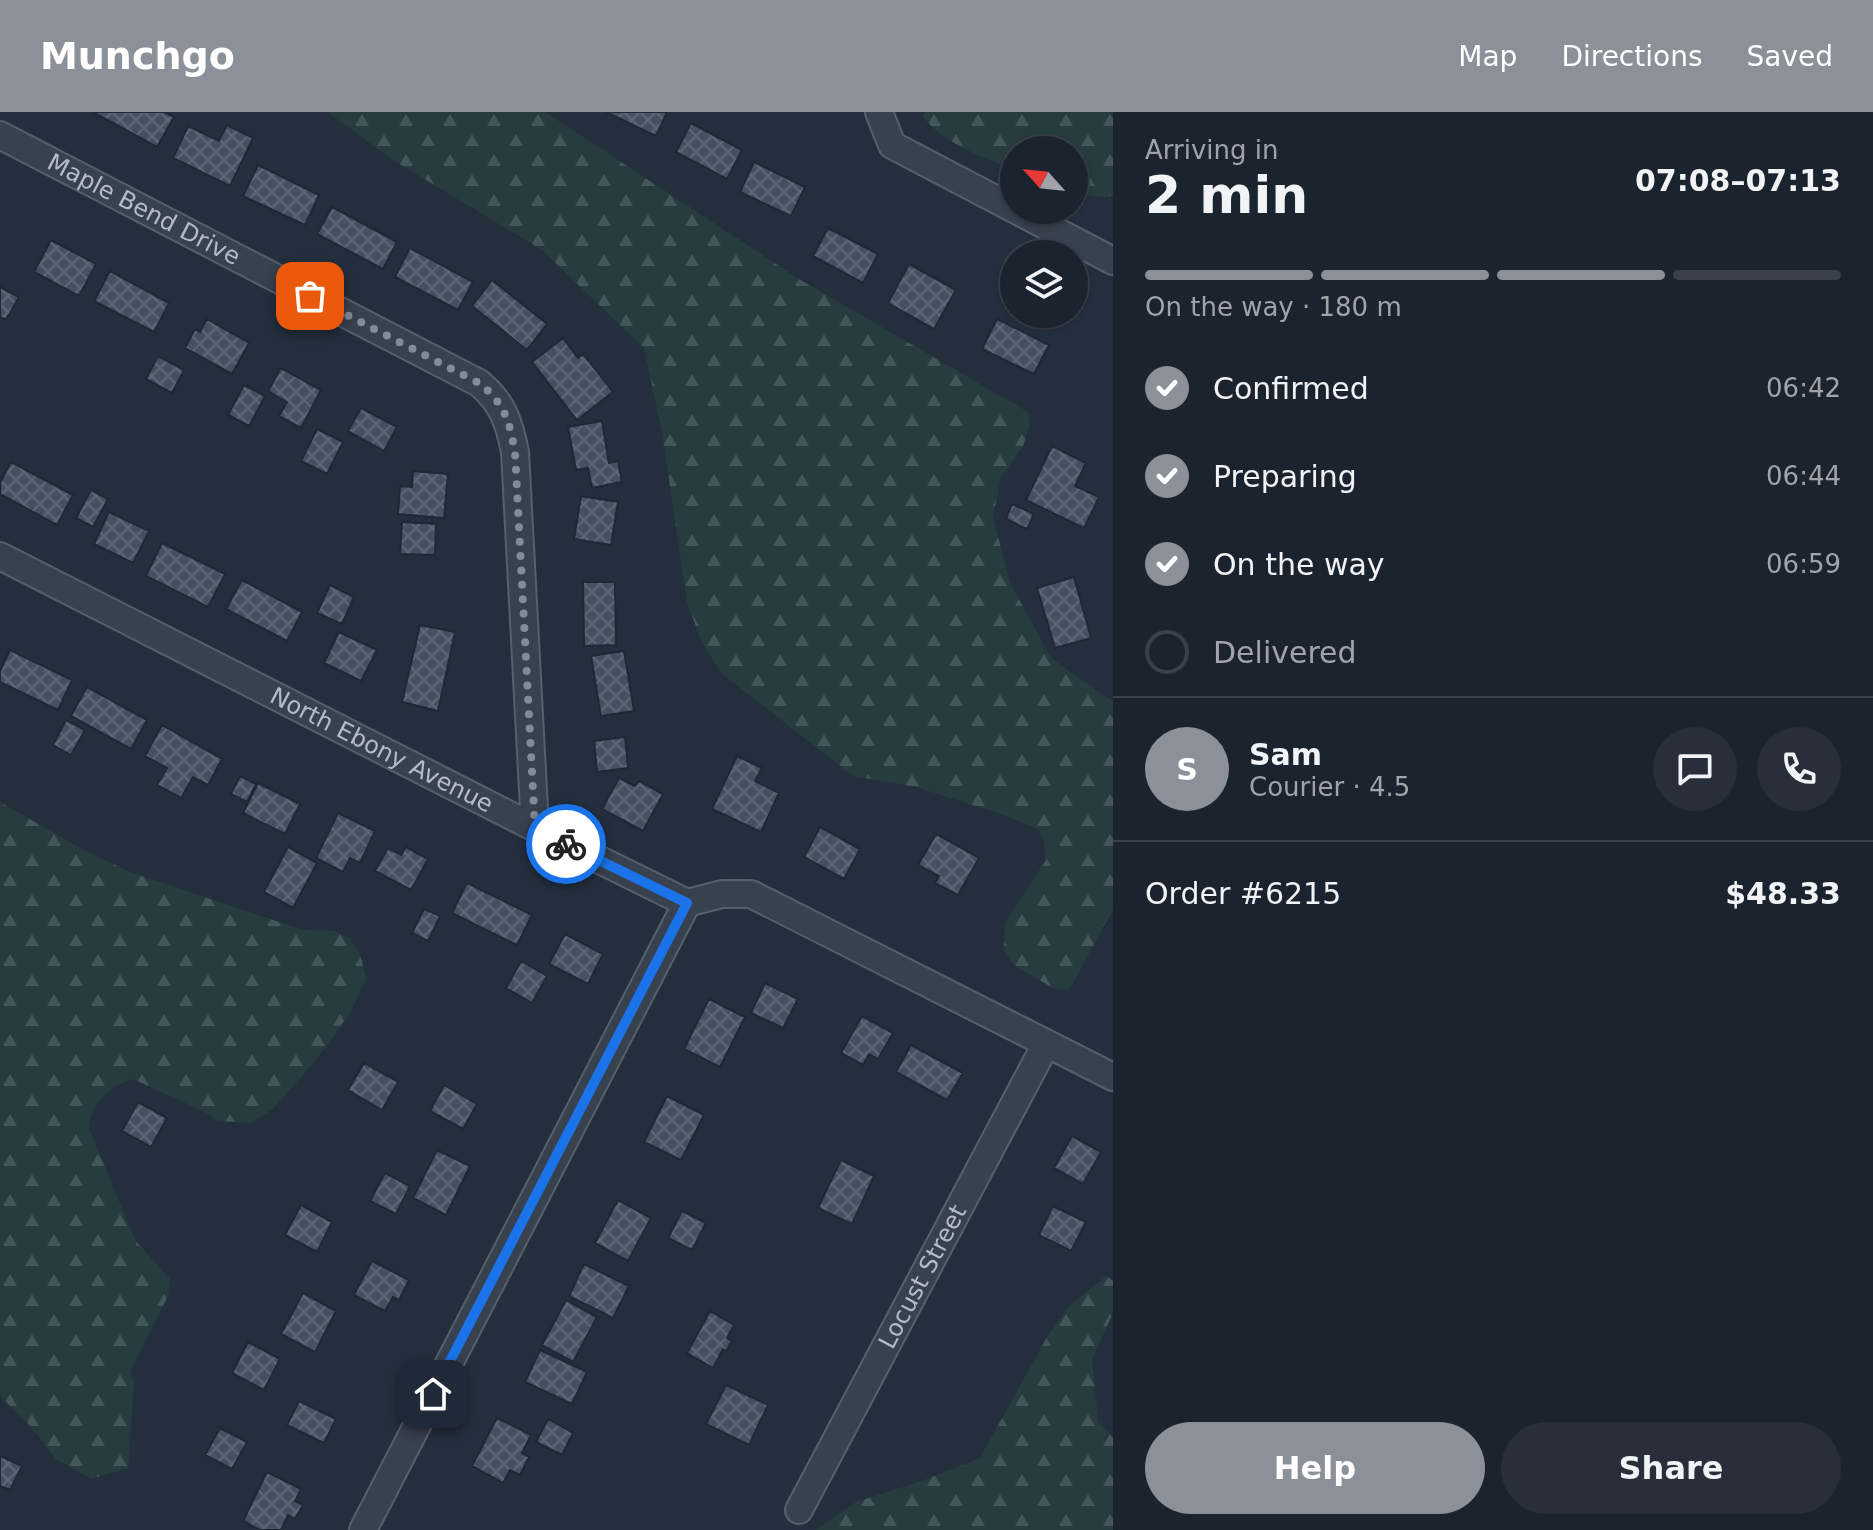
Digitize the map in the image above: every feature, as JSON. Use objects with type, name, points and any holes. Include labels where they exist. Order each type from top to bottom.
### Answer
[{"type":"street","points":[[879,112],[892,145],[1000,201]]},
{"type":"street","name":"Maple Bend Drive","points":[[0,135],[479,383],[494,395],[505,411],[515,452],[535,828]]},
{"type":"street","points":[[1043,224],[1113,261]]},
{"type":"street","name":"North Ebony Avenue","points":[[0,556],[687,903]]},
{"type":"street","points":[[363,1530],[687,903],[722,894],[751,894],[1113,1077]]},
{"type":"street","name":"Locust Street","points":[[799,1510],[1046,1044]]},
{"type":"green space","points":[[328,112],[545,112],[799,279],[1028,412],[1030,425],[1023,446],[1001,477],[993,517],[1010,583],[1051,658],[1113,702],[1113,909],[1067,990],[1053,988],[1014,965],[1004,950],[1005,923],[1046,860],[1044,841],[1038,829],[916,787],[853,776],[720,672],[701,640],[687,602],[662,432],[644,348],[542,250],[393,160]]},
{"type":"green space","points":[[925,112],[1113,112],[1113,195],[1088,195],[1088,136],[1000,136],[1000,164],[951,141],[923,116]]},
{"type":"green space","points":[[0,802],[89,853],[133,873],[303,930],[334,931],[350,938],[361,957],[366,979],[350,1013],[320,1055],[273,1109],[250,1123],[218,1121],[133,1079],[109,1091],[97,1103],[89,1128],[135,1240],[170,1279],[168,1296],[130,1372],[134,1381],[128,1468],[91,1479],[56,1459],[30,1426],[0,1396]]},
{"type":"green space","points":[[1106,1276],[1113,1281],[1113,1313],[1092,1359],[1098,1422],[1113,1437],[1113,1530],[816,1530],[856,1502],[980,1458],[1046,1339],[1068,1307]]},
{"type":"building","points":[[93,112],[164,112],[174,117],[157,147]]},
{"type":"building","points":[[606,112],[667,112],[656,136]]},
{"type":"building","points":[[691,123],[742,150],[727,179],[676,152]]},
{"type":"building","points":[[227,125],[253,138],[230,186],[173,158],[188,126],[219,141]]},
{"type":"building","points":[[754,162],[805,187],[791,216],[740,192]]},
{"type":"building","points":[[258,165],[319,195],[305,225],[243,196]]},
{"type":"building","points":[[332,207],[397,242],[383,269],[317,234]]},
{"type":"building","points":[[828,228],[878,254],[863,283],[813,256]]},
{"type":"building","points":[[51,240],[96,264],[79,296],[34,272]]},
{"type":"building","points":[[410,248],[473,282],[458,310],[395,277]]},
{"type":"building","points":[[909,264],[956,290],[934,329],[888,303]]},
{"type":"building","points":[[110,271],[169,303],[154,332],[94,301]]},
{"type":"building","points":[[492,280],[547,324],[527,350],[472,306]]},
{"type":"building","points":[[0,287],[19,297],[6,320],[0,317]]},
{"type":"building","points":[[207,319],[249,343],[232,374],[185,348],[195,329],[200,332]]},
{"type":"building","points":[[997,319],[1000,328],[1015,328],[1049,345],[1034,374],[982,349]]},
{"type":"building","points":[[563,338],[578,358],[583,354],[613,392],[577,420],[532,362]]},
{"type":"building","points":[[158,356],[184,370],[172,393],[146,379]]},
{"type":"building","points":[[281,368],[321,390],[301,428],[279,416],[287,402],[268,391]]},
{"type":"building","points":[[244,385],[265,396],[249,426],[228,415]]},
{"type":"building","points":[[361,408],[397,427],[384,451],[348,431]]},
{"type":"building","points":[[602,421],[609,463],[618,461],[622,482],[592,488],[588,468],[576,470],[568,427]]},
{"type":"building","points":[[317,429],[343,442],[327,474],[301,461]]},
{"type":"building","points":[[1052,446],[1086,463],[1075,486],[1099,497],[1084,528],[1026,500]]},
{"type":"building","points":[[11,462],[73,495],[57,525],[0,494],[0,483]]},
{"type":"building","points":[[413,471],[448,474],[444,518],[398,514],[400,486],[412,487]]},
{"type":"building","points":[[91,490],[108,499],[93,527],[76,518]]},
{"type":"building","points":[[581,496],[618,502],[611,545],[574,539]]},
{"type":"building","points":[[1012,504],[1034,514],[1027,529],[1006,519]]},
{"type":"building","points":[[109,512],[149,531],[133,563],[94,544]]},
{"type":"building","points":[[402,522],[436,524],[435,555],[400,554]]},
{"type":"building","points":[[162,543],[225,574],[208,607],[146,576]]},
{"type":"building","points":[[1074,577],[1091,638],[1055,648],[1037,588]]},
{"type":"building","points":[[242,580],[302,612],[287,641],[226,609]]},
{"type":"building","points":[[583,582],[615,582],[616,645],[584,646]]},
{"type":"building","points":[[330,585],[354,597],[342,624],[317,613]]},
{"type":"building","points":[[420,625],[455,632],[438,711],[402,702]]},
{"type":"building","points":[[339,632],[377,650],[361,681],[324,663]]},
{"type":"building","points":[[10,650],[72,680],[58,710],[0,682],[0,671]]},
{"type":"building","points":[[624,651],[634,711],[601,716],[591,656]]},
{"type":"building","points":[[87,687],[147,720],[131,749],[71,716]]},
{"type":"building","points":[[66,720],[85,730],[71,755],[53,745]]},
{"type":"building","points":[[162,725],[222,759],[208,785],[193,777],[181,798],[157,785],[167,768],[145,756]]},
{"type":"building","points":[[625,737],[628,768],[597,772],[594,741]]},
{"type":"building","points":[[737,756],[762,768],[755,781],[779,793],[761,832],[712,809]]},
{"type":"building","points":[[240,776],[256,784],[247,802],[231,794]]},
{"type":"building","points":[[619,778],[635,786],[639,781],[663,794],[643,831],[602,809]]},
{"type":"building","points":[[258,783],[300,804],[285,834],[243,813]]},
{"type":"building","points":[[338,813],[375,831],[360,863],[350,858],[343,872],[316,858]]},
{"type":"building","points":[[820,827],[860,849],[844,879],[804,857]]},
{"type":"building","points":[[936,834],[979,858],[958,895],[935,883],[939,876],[918,865]]},
{"type":"building","points":[[288,847],[317,863],[293,908],[264,892]]},
{"type":"building","points":[[406,847],[428,859],[411,890],[375,871],[388,848],[401,855]]},
{"type":"building","points":[[467,883],[532,915],[517,945],[452,913]]},
{"type":"building","points":[[424,909],[440,916],[428,941],[412,933]]},
{"type":"building","points":[[565,934],[603,954],[588,984],[549,964]]},
{"type":"building","points":[[521,961],[547,976],[532,1003],[506,988]]},
{"type":"building","points":[[765,983],[798,999],[783,1028],[751,1013]]},
{"type":"building","points":[[709,999],[745,1017],[720,1067],[684,1049]]},
{"type":"building","points":[[862,1016],[893,1033],[878,1059],[869,1054],[863,1065],[841,1053]]},
{"type":"building","points":[[911,1045],[963,1073],[947,1100],[896,1072]]},
{"type":"building","points":[[364,1063],[398,1082],[382,1110],[348,1090]]},
{"type":"building","points":[[444,1085],[477,1104],[463,1129],[430,1111]]},
{"type":"building","points":[[667,1096],[704,1115],[681,1160],[644,1142]]},
{"type":"building","points":[[138,1102],[167,1118],[151,1147],[122,1131]]},
{"type":"building","points":[[1072,1136],[1101,1152],[1083,1184],[1054,1168]]},
{"type":"building","points":[[437,1150],[470,1166],[446,1215],[413,1198]]},
{"type":"building","points":[[841,1160],[874,1176],[852,1224],[818,1208]]},
{"type":"building","points":[[385,1173],[410,1186],[396,1214],[370,1201]]},
{"type":"building","points":[[618,1200],[651,1218],[628,1261],[595,1243]]},
{"type":"building","points":[[301,1205],[332,1222],[317,1252],[285,1235]]},
{"type":"building","points":[[1053,1206],[1086,1222],[1071,1251],[1039,1235]]},
{"type":"building","points":[[682,1211],[706,1223],[692,1250],[668,1238]]},
{"type":"building","points":[[372,1261],[409,1280],[399,1300],[393,1297],[385,1311],[354,1295]]},
{"type":"building","points":[[584,1264],[629,1286],[613,1318],[569,1296]]},
{"type":"building","points":[[303,1293],[336,1311],[315,1352],[281,1334]]},
{"type":"building","points":[[566,1300],[597,1317],[573,1362],[542,1345]]},
{"type":"building","points":[[710,1311],[734,1325],[727,1338],[732,1341],[726,1351],[723,1349],[713,1368],[687,1353]]},
{"type":"building","points":[[248,1342],[280,1359],[264,1390],[232,1373]]},
{"type":"building","points":[[540,1350],[587,1372],[572,1404],[525,1382]]},
{"type":"building","points":[[726,1385],[768,1405],[749,1445],[706,1424]]},
{"type":"building","points":[[299,1401],[336,1419],[324,1443],[287,1425]]},
{"type":"building","points":[[497,1418],[531,1435],[522,1453],[529,1457],[520,1475],[510,1470],[503,1483],[472,1466]]},
{"type":"building","points":[[548,1419],[573,1433],[562,1455],[536,1442]]},
{"type":"building","points":[[220,1428],[247,1442],[232,1469],[205,1455]]},
{"type":"building","points":[[0,1456],[22,1466],[10,1490],[0,1486]]},
{"type":"building","points":[[267,1472],[301,1489],[295,1501],[303,1505],[295,1519],[288,1515],[281,1530],[260,1530],[243,1521]]},
{"type":"way so far","points":[[310,296],[479,383],[494,395],[505,411],[515,452],[535,828],[566,844]]},
{"type":"route","points":[[433,1394],[687,903],[566,844]]}]
